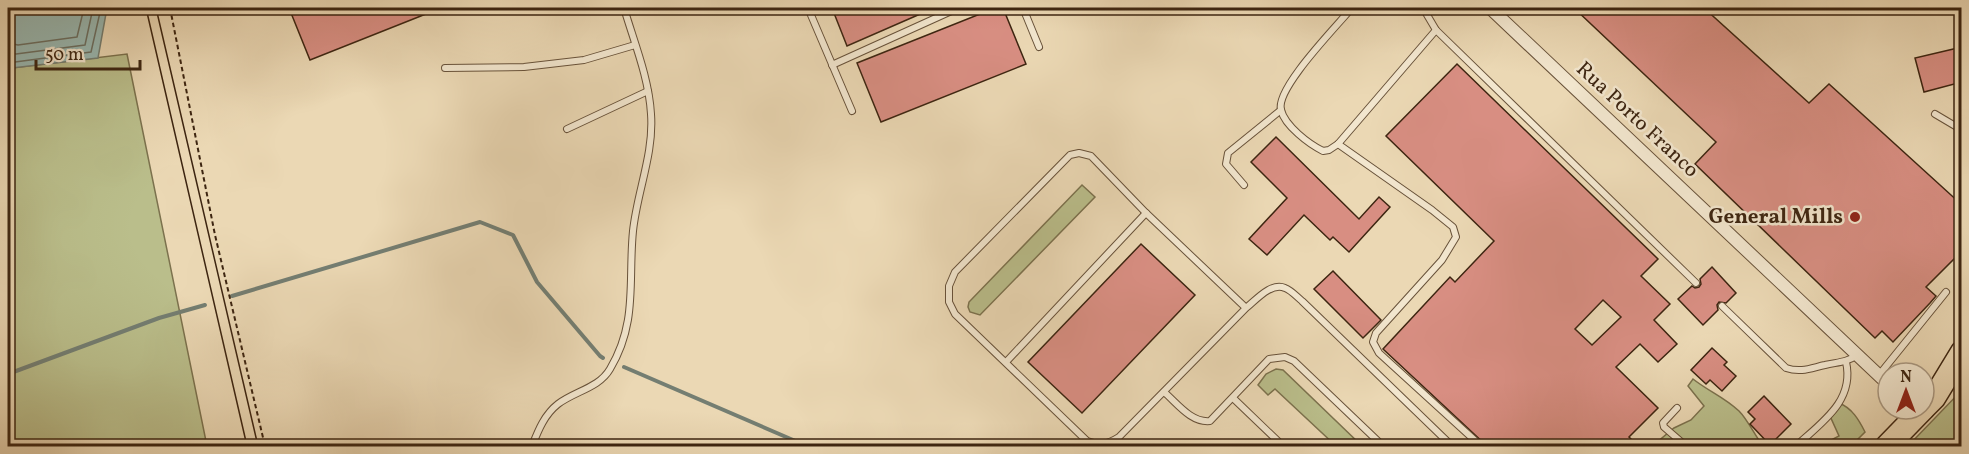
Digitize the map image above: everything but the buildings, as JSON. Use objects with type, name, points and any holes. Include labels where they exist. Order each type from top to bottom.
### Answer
[{"type":"highway","points":[[1936,389],[1962,352]]},
{"type":"highway","points":[[1936,394],[1962,369]]},
{"type":"highway","points":[[1887,447],[1910,421]]},
{"type":"street","name":"Rua Porto Franco","points":[[1490,8],[1876,373]]},
{"type":"lane","points":[[532,447],[541,424],[557,405],[592,386],[608,372],[620,351],[629,316],[633,285],[633,230],[651,137],[651,113],[648,91],[624,8]]},
{"type":"lane","points":[[808,8],[852,111]]},
{"type":"lane","points":[[832,65],[958,8]]},
{"type":"lane","points":[[1023,8],[1040,47]]},
{"type":"lane","points":[[1350,8],[1281,96],[1281,110],[1290,126],[1318,148],[1329,150],[1338,144],[1436,30]]},
{"type":"lane","points":[[1423,8],[1436,30],[1696,283]]},
{"type":"lane","points":[[445,68],[524,67],[584,60],[635,45]]},
{"type":"lane","points":[[567,129],[648,91]]},
{"type":"lane","points":[[1244,185],[1227,165],[1228,153],[1281,110]]},
{"type":"lane","points":[[1935,114],[1962,130]]},
{"type":"lane","points":[[1338,144],[1453,227],[1456,237],[1442,260],[1376,333],[1373,342],[1379,353],[1481,447]]},
{"type":"lane","points":[[1246,308],[1146,213],[1091,156],[1079,153],[1070,155],[955,272],[949,286],[949,302],[955,314],[1086,441],[1095,444],[1108,443],[1119,437],[1246,308],[1266,291],[1276,287],[1285,288],[1302,301],[1452,447]]},
{"type":"lane","points":[[1006,362],[1146,213]]},
{"type":"lane","points":[[1897,361],[1946,292]]},
{"type":"lane","points":[[1722,306],[1786,368],[1796,371],[1807,370],[1846,362],[1857,355]]},
{"type":"lane","points":[[1164,392],[1187,413],[1204,422],[1210,421],[1269,359],[1285,357],[1294,361],[1383,447]]},
{"type":"lane","points":[[1796,447],[1837,407],[1849,375],[1846,362]]},
{"type":"lane","points":[[1233,398],[1283,447]]},
{"type":"lane","points":[[1677,408],[1663,423],[1664,427],[1686,447]]},
{"type":"path","points":[[170,8],[215,235],[266,447]]},
{"type":"green space","points":[[127,54],[207,446],[8,446],[8,64],[12,68]]},
{"type":"green space","points":[[1082,185],[1095,197],[980,315],[970,312],[969,302]]},
{"type":"green space","points":[[1276,369],[1283,370],[1362,446],[1336,446],[1275,389],[1268,395],[1258,385],[1266,374]]},
{"type":"green space","points":[[1693,379],[1739,411],[1763,446],[1657,446],[1656,443],[1674,428],[1691,420],[1704,406],[1688,386]]},
{"type":"green space","points":[[1961,391],[1961,446],[1908,446],[1932,421],[1936,421],[1936,417]]},
{"type":"green space","points":[[1839,403],[1851,411],[1865,432],[1851,446],[1820,446],[1839,436],[1830,416]]},
{"type":"water","points":[[8,8],[107,8],[98,58],[12,68],[8,64]]},
{"type":"waterway","points":[[232,296],[480,222],[513,235],[537,282],[603,358]]},
{"type":"waterway","points":[[8,374],[159,318],[205,305]]},
{"type":"waterway","points":[[624,367],[807,446]]},
{"type":"tram line","points":[[146,8],[247,446]]},
{"type":"tram line","points":[[156,8],[258,446]]},
{"type":"place","name":"General Mills","points":[[1855,217]]}]
